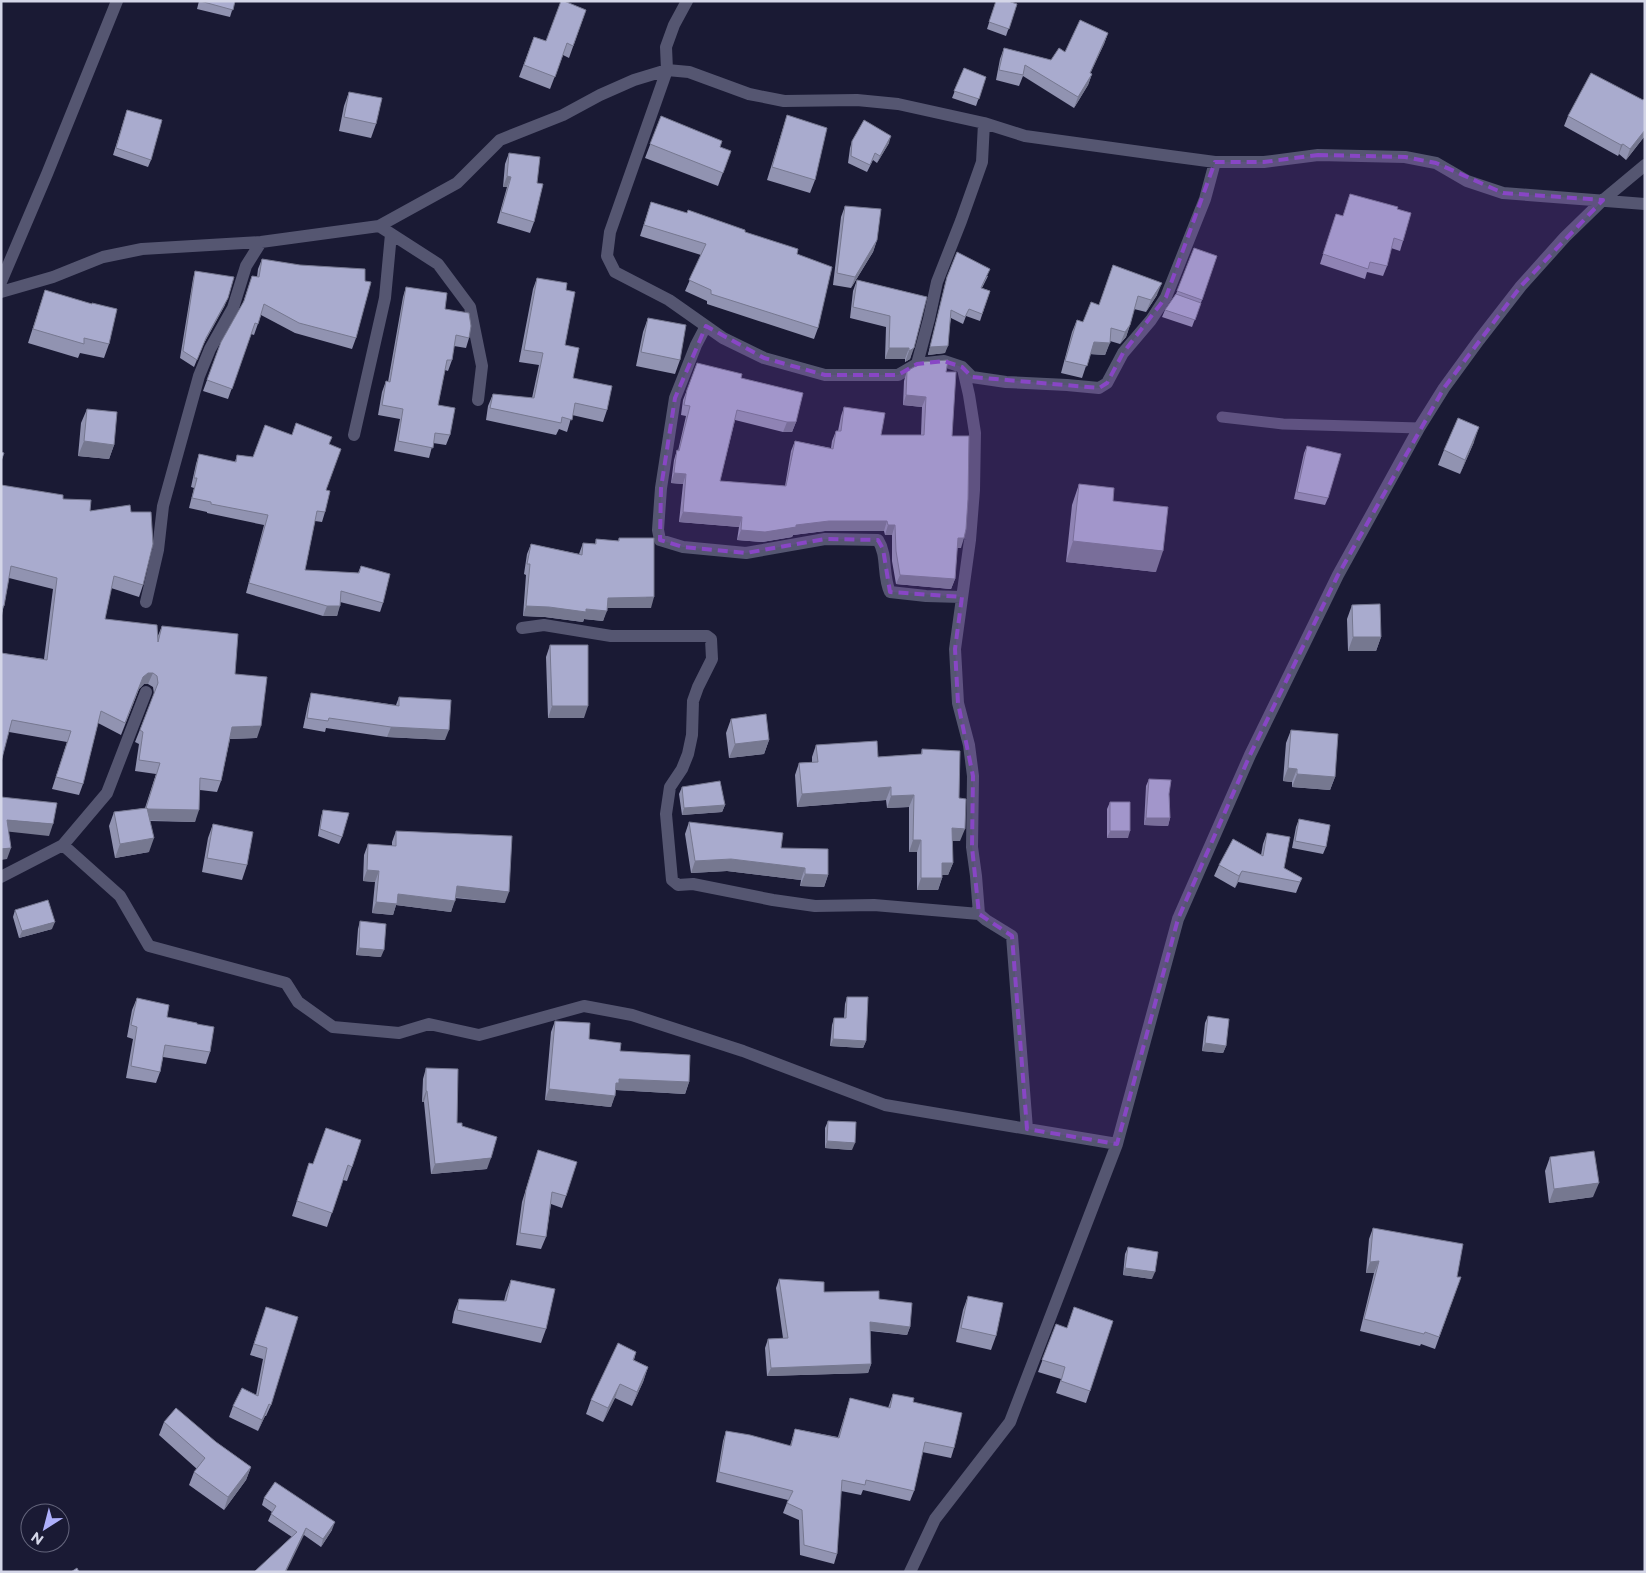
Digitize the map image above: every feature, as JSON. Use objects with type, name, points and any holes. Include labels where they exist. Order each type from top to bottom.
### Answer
[{"type":"street","points":[[1,282],[48,174],[117,1]]},
{"type":"street","points":[[687,1],[674,24],[666,47],[667,70],[610,232],[607,256],[615,272],[669,300],[723,338],[764,358],[825,375],[898,375],[917,364],[944,362],[962,367],[972,377],[1006,382],[1099,388],[1107,383],[1123,353],[1151,320],[1166,296],[1205,199],[1215,162]]},
{"type":"street","points":[[1,292],[53,276],[103,257],[142,249],[261,242],[379,226],[457,183],[500,140],[563,115],[600,95],[634,80],[667,70],[688,72],[748,94],[784,101],[857,100],[898,104],[984,123],[1025,136],[1215,162],[1264,162],[1318,155],[1405,158],[1436,164],[1467,180],[1503,193],[1645,204]]},
{"type":"street","points":[[917,364],[930,319],[937,282],[962,221],[982,162],[984,123]]},
{"type":"street","points":[[910,1572],[935,1519],[1010,1422],[1117,1144],[1178,919],[1250,755],[1330,592],[1419,428],[1450,380],[1522,286],[1564,237],[1603,200],[1645,165]]},
{"type":"street","points":[[379,226],[438,264],[470,307],[482,366],[478,400]]},
{"type":"street","points":[[354,435],[385,298],[391,234]]},
{"type":"street","points":[[146,602],[158,550],[163,506],[199,376],[210,349],[233,308],[246,266],[261,242]]},
{"type":"street","points":[[706,326],[696,345],[675,398],[661,488],[658,530],[660,540],[683,547],[746,552],[825,539],[878,540],[884,549],[886,584],[890,592],[962,597]]},
{"type":"street","points":[[962,367],[969,395],[974,442],[974,490],[970,540],[956,649],[958,703],[970,745],[973,776],[972,848],[979,914]]},
{"type":"street","points":[[522,628],[544,625],[611,636],[707,636],[711,639],[712,659],[693,701],[692,736],[688,754],[682,769],[670,787],[666,814],[672,880],[678,885],[693,884],[772,900],[815,906],[874,905],[979,914],[1012,936],[1027,1129]]},
{"type":"street","points":[[1,877],[63,845],[107,793],[146,692]]},
{"type":"street","points":[[63,845],[120,896],[149,946],[286,983],[298,1002],[333,1027],[399,1033],[429,1024],[479,1035],[584,1006],[632,1015],[678,1030],[885,1105],[1117,1144]]},
{"type":"lane","points":[[1222,417],[1283,424],[1419,428]]},
{"type":"highlighted area","points":[[1318,155],[1405,157],[1436,163],[1503,193],[1603,200],[1521,286],[1444,388],[1338,575],[1250,755],[1178,919],[1117,1144],[1027,1129],[1012,936],[979,914],[972,847],[973,776],[958,703],[955,649],[962,597],[890,592],[883,549],[878,540],[825,539],[746,553],[683,547],[660,540],[661,488],[675,398],[706,326],[764,358],[825,375],[898,375],[917,364],[944,361],[962,367],[972,377],[1099,388],[1107,383],[1123,353],[1166,297],[1215,162],[1264,162]]},
{"type":"building","points":[[200,1],[235,1],[233,10]]},
{"type":"building","points":[[561,1],[586,10],[573,46],[567,43],[555,77],[524,65],[534,37],[546,41]]},
{"type":"building","points":[[996,1],[1008,1],[1017,4],[1009,29],[989,22]]},
{"type":"building","points":[[1080,20],[1108,33],[1090,73],[1092,74],[1078,97],[1025,65],[1023,75],[999,70],[1004,48],[1051,60],[1059,48],[1065,52]]},
{"type":"building","points":[[964,68],[986,77],[979,99],[954,91]]},
{"type":"building","points":[[1591,73],[1643,100],[1645,98],[1645,130],[1630,149],[1568,116]]},
{"type":"building","points":[[349,92],[382,98],[376,124],[344,117]]},
{"type":"building","points":[[127,110],[162,120],[151,160],[116,148]]},
{"type":"building","points":[[787,115],[827,128],[815,180],[772,167]]},
{"type":"building","points":[[661,116],[722,141],[720,147],[731,151],[723,173],[650,144]]},
{"type":"building","points":[[864,120],[891,136],[880,156],[875,153],[870,165],[851,156],[852,141]]},
{"type":"building","points":[[509,153],[540,157],[537,183],[543,184],[534,222],[501,212],[511,177],[507,176]]},
{"type":"building","points":[[1350,194],[1398,207],[1397,209],[1411,213],[1403,241],[1394,238],[1387,266],[1370,262],[1368,269],[1323,254],[1336,214],[1343,216]]},
{"type":"building","points":[[651,202],[687,213],[688,210],[745,230],[745,232],[798,249],[797,254],[832,267],[818,328],[711,294],[711,290],[689,280],[706,244],[644,225]]},
{"type":"building","points":[[845,206],[881,209],[877,240],[855,277],[837,273]]},
{"type":"building","points":[[1194,248],[1217,256],[1202,300],[1177,291]]},
{"type":"building","points":[[957,252],[990,269],[981,288],[990,291],[982,314],[969,309],[965,317],[951,310],[948,346],[930,347],[947,277]]},
{"type":"building","points":[[262,259],[300,265],[365,269],[365,281],[371,282],[356,338],[299,323],[264,304],[258,324],[255,323],[232,389],[207,380],[221,342],[244,301],[252,276],[259,277]]},
{"type":"building","points":[[1113,265],[1162,283],[1151,300],[1138,296],[1130,325],[1125,332],[1111,328],[1110,343],[1094,342],[1087,366],[1065,361],[1077,320],[1083,322],[1091,302],[1099,305]]},
{"type":"building","points":[[195,271],[234,277],[228,298],[206,338],[197,360],[183,351]]},
{"type":"building","points":[[537,278],[567,283],[566,290],[575,292],[565,345],[579,348],[573,378],[612,386],[607,410],[575,403],[572,420],[562,417],[561,423],[490,408],[493,394],[534,398],[543,353],[524,350]]},
{"type":"building","points":[[857,280],[927,297],[914,348],[909,351],[909,348],[889,348],[890,316],[853,307]]},
{"type":"building","points":[[406,287],[447,293],[445,309],[469,313],[471,326],[469,338],[456,335],[452,360],[447,360],[438,405],[455,408],[450,435],[435,433],[433,448],[398,441],[403,409],[382,405],[386,381],[390,382]]},
{"type":"building","points":[[45,290],[92,304],[117,309],[109,344],[84,338],[84,344],[33,329]]},
{"type":"building","points":[[1176,294],[1201,303],[1195,320],[1165,310]]},
{"type":"building","points":[[648,318],[686,325],[680,360],[641,352]]},
{"type":"building","points":[[948,360],[946,372],[956,372],[952,436],[969,436],[966,529],[964,538],[958,538],[955,579],[900,575],[896,551],[895,525],[888,525],[887,521],[829,521],[796,525],[796,527],[765,532],[741,530],[742,517],[683,512],[686,474],[674,473],[677,450],[679,451],[690,406],[684,405],[687,390],[697,363],[742,374],[741,378],[803,393],[796,422],[787,422],[737,410],[720,481],[786,486],[795,441],[833,449],[836,431],[841,431],[844,407],[885,413],[881,435],[924,435],[926,397],[906,395],[907,371],[923,362]]},
{"type":"building","points":[[87,409],[117,412],[114,445],[84,441]]},
{"type":"building","points":[[1458,418],[1479,427],[1465,460],[1444,450]]},
{"type":"building","points":[[296,423],[332,437],[329,444],[341,449],[326,490],[330,491],[325,512],[317,511],[305,570],[359,573],[361,566],[390,574],[383,603],[341,591],[340,606],[327,606],[249,583],[268,515],[211,504],[211,502],[192,498],[197,478],[194,478],[199,454],[236,462],[237,455],[253,457],[265,425],[292,435]]},
{"type":"building","points":[[1307,446],[1341,454],[1328,498],[1297,492]]},
{"type":"building","points":[[1079,484],[1114,488],[1113,501],[1168,507],[1163,551],[1073,541]]},
{"type":"building","points":[[1,485],[63,495],[63,499],[91,500],[90,511],[130,505],[131,512],[151,512],[153,544],[143,585],[114,576],[105,619],[157,625],[158,642],[162,626],[238,634],[235,674],[267,677],[261,726],[232,727],[221,781],[200,778],[199,810],[146,808],[160,763],[139,760],[143,732],[140,730],[158,683],[157,676],[153,673],[148,673],[143,677],[125,723],[101,711],[83,784],[56,777],[71,731],[12,720],[1,762],[1,653],[47,660],[57,578],[11,566],[1,619]]},
{"type":"building","points":[[619,538],[654,538],[654,597],[608,598],[607,611],[586,609],[586,612],[526,606],[530,564],[527,564],[531,544],[582,555],[583,543],[596,544],[596,539],[619,541]]},
{"type":"building","points":[[1380,604],[1381,637],[1353,637],[1352,605]]},
{"type":"building","points":[[550,645],[588,645],[588,706],[552,706]]},
{"type":"building","points":[[311,693],[399,706],[399,697],[451,700],[449,730],[391,727],[329,718],[328,721],[307,718]]},
{"type":"building","points":[[766,714],[769,740],[735,744],[731,719]]},
{"type":"building","points":[[1291,730],[1338,734],[1335,777],[1297,774],[1297,769],[1288,768]]},
{"type":"building","points":[[877,741],[878,757],[922,754],[922,749],[960,751],[959,798],[966,799],[965,829],[952,828],[953,863],[942,863],[942,878],[921,878],[921,840],[913,840],[914,795],[891,796],[891,787],[802,794],[799,763],[818,762],[816,745]]},
{"type":"building","points":[[1149,779],[1171,780],[1169,794],[1170,818],[1146,818]]},
{"type":"building","points":[[720,781],[725,805],[684,808],[682,787]]},
{"type":"building","points":[[1,797],[57,803],[53,824],[7,820],[11,848],[1,849]]},
{"type":"building","points":[[1110,802],[1130,802],[1130,831],[1110,831]]},
{"type":"building","points":[[147,808],[154,838],[120,844],[114,812]]},
{"type":"building","points":[[323,810],[349,813],[342,837],[320,829]]},
{"type":"building","points":[[1299,819],[1330,825],[1326,847],[1295,841]]},
{"type":"building","points":[[689,822],[783,833],[781,848],[828,849],[828,875],[805,874],[805,868],[731,859],[695,861]]},
{"type":"building","points":[[213,824],[253,832],[247,865],[207,858]]},
{"type":"building","points":[[396,831],[512,836],[509,892],[457,886],[455,901],[398,894],[397,904],[376,902],[379,871],[367,870],[368,844],[396,846]]},
{"type":"building","points":[[1267,833],[1290,837],[1284,868],[1302,878],[1300,882],[1242,871],[1239,876],[1219,865],[1233,839],[1263,856]]},
{"type":"building","points":[[48,900],[55,922],[22,931],[15,910]]},
{"type":"building","points":[[360,921],[386,924],[384,950],[359,948]]},
{"type":"building","points":[[847,997],[868,997],[866,1041],[833,1039],[834,1018],[846,1018]]},
{"type":"building","points":[[137,998],[169,1005],[167,1017],[214,1027],[210,1052],[165,1045],[160,1072],[131,1066],[137,1027],[131,1025]]},
{"type":"building","points":[[1208,1016],[1229,1019],[1226,1046],[1205,1043]]},
{"type":"building","points":[[555,1021],[590,1023],[589,1039],[621,1043],[620,1051],[690,1055],[689,1082],[619,1079],[619,1083],[616,1083],[615,1096],[549,1089]]},
{"type":"building","points":[[426,1068],[458,1069],[457,1123],[462,1123],[462,1126],[497,1137],[491,1158],[435,1164],[426,1091]]},
{"type":"building","points":[[828,1121],[856,1122],[855,1143],[827,1141]]},
{"type":"building","points":[[326,1128],[361,1140],[352,1167],[348,1165],[332,1213],[297,1201],[309,1163],[313,1164]]},
{"type":"building","points":[[538,1150],[577,1162],[566,1196],[552,1192],[546,1237],[520,1233],[526,1190]]},
{"type":"building","points":[[1594,1151],[1599,1183],[1554,1189],[1550,1157]]},
{"type":"building","points":[[1373,1228],[1463,1244],[1457,1277],[1461,1277],[1439,1337],[1425,1332],[1424,1334],[1364,1319],[1379,1261],[1370,1262]]},
{"type":"building","points":[[1128,1247],[1158,1252],[1155,1272],[1125,1268]]},
{"type":"building","points":[[779,1279],[824,1282],[824,1292],[879,1291],[879,1299],[912,1303],[910,1327],[870,1322],[871,1364],[771,1368],[768,1339],[788,1338]]},
{"type":"building","points":[[511,1280],[555,1289],[546,1329],[457,1310],[459,1299],[506,1301]]},
{"type":"building","points":[[968,1296],[1003,1303],[996,1336],[961,1328]]},
{"type":"building","points":[[266,1307],[298,1317],[271,1405],[269,1404],[262,1420],[233,1406],[242,1388],[258,1396],[267,1348],[254,1344]]},
{"type":"building","points":[[1074,1307],[1113,1321],[1090,1391],[1061,1381],[1065,1367],[1042,1360],[1056,1324],[1067,1328]]},
{"type":"building","points":[[618,1343],[636,1352],[633,1360],[648,1367],[637,1392],[620,1384],[608,1408],[591,1400]]},
{"type":"building","points":[[893,1394],[914,1398],[913,1402],[962,1413],[954,1448],[925,1442],[914,1491],[866,1480],[865,1485],[842,1480],[837,1554],[804,1545],[802,1510],[787,1503],[793,1491],[719,1472],[726,1431],[791,1446],[795,1429],[839,1438],[850,1398],[890,1408]]},
{"type":"building","points":[[176,1408],[216,1442],[251,1467],[228,1497],[194,1472],[205,1458],[164,1422]]},
{"type":"building","points":[[275,1482],[335,1522],[323,1539],[306,1528],[285,1572],[254,1572],[297,1532],[271,1514],[276,1506],[264,1498]]},
{"type":"building","points":[[77,1568],[79,1572],[71,1572]]}]
